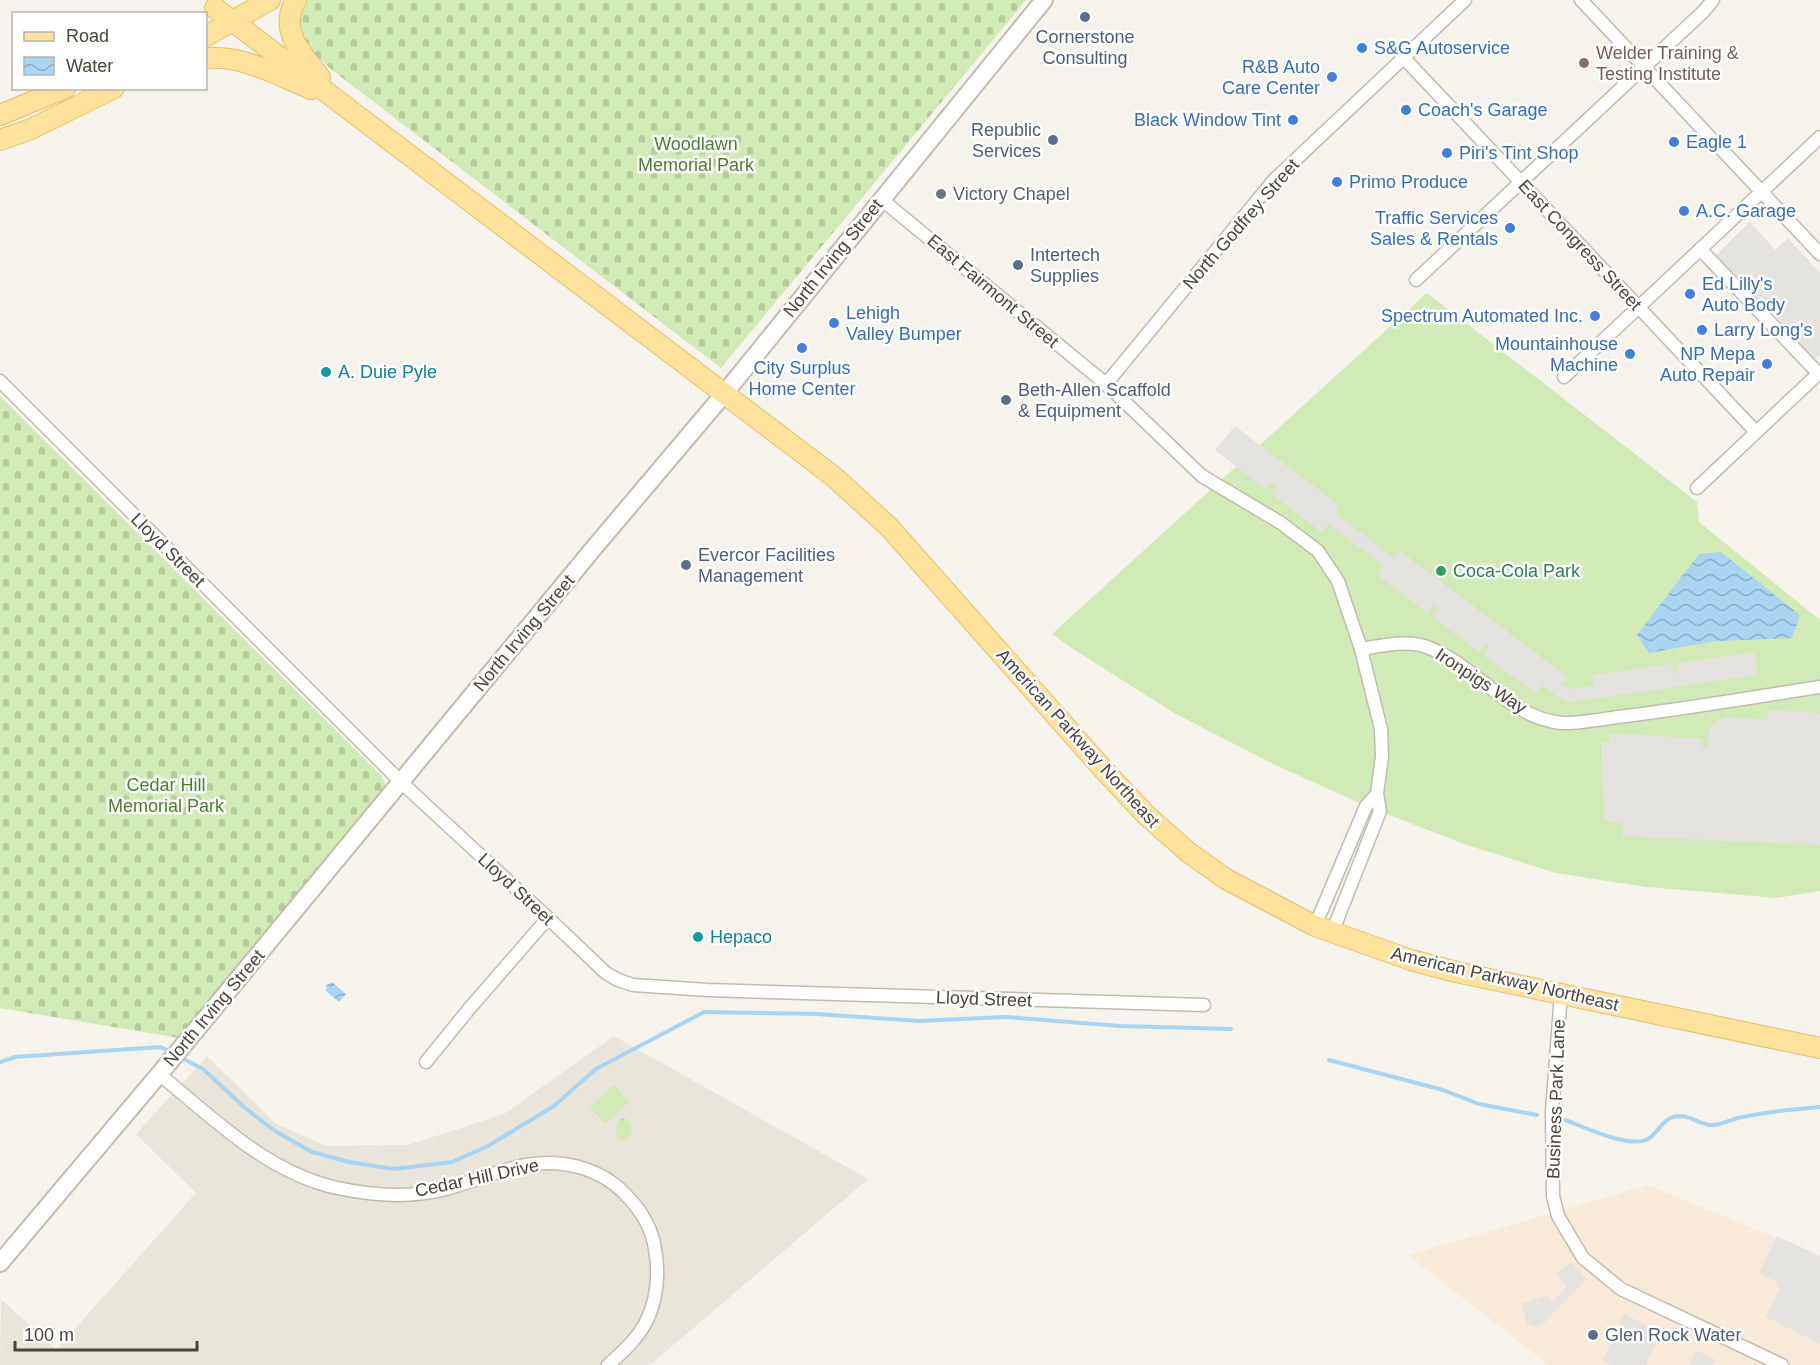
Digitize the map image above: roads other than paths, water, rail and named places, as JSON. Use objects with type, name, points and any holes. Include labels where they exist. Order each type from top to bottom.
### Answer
[{"type":"main road","points":[[207,35],[270,0]]},
{"type":"main road","points":[[296,0],[290,17],[292,39],[338,100]]},
{"type":"main road","points":[[214,5],[338,100]]},
{"type":"main road","points":[[207,58],[223,58],[253,65],[338,100]]},
{"type":"main road","points":[[0,115],[60,90]]},
{"type":"main road","points":[[0,140],[31,129],[110,90]]},
{"type":"main road","name":"American Parkway Northeast","points":[[338,100],[833,476],[889,527],[1146,815],[1188,852],[1226,879],[1324,929],[1411,960],[1820,1048]]},
{"type":"street","name":"North Irving Street","points":[[0,1263],[724,394],[1044,0]]},
{"type":"street","name":"North Godfrey Street","points":[[1106,384],[1274,180],[1465,0]]},
{"type":"street","points":[[1581,0],[1820,254]]},
{"type":"street","points":[[1416,280],[1704,11],[1713,0]]},
{"type":"street","name":"East Congress Street","points":[[1404,58],[1756,432]]},
{"type":"street","points":[[1564,376],[1820,137]]},
{"type":"street","name":"East Fairmont Street","points":[[881,199],[1106,384],[1202,476],[1281,523],[1318,551],[1338,581],[1361,648]]},
{"type":"street","points":[[1697,488],[1819,373],[1700,249]]},
{"type":"street","name":"Lloyd Street","points":[[0,381],[401,782],[606,974],[633,985],[708,990],[1204,1005]]},
{"type":"street","name":"Ironpigs Way","points":[[1361,648],[1402,644],[1422,645],[1451,658],[1517,707],[1538,717],[1562,723],[1650,713],[1820,687]]},
{"type":"street","points":[[1324,929],[1380,811],[1377,794],[1382,756],[1381,729],[1361,648]]},
{"type":"street","points":[[1324,929],[1366,806],[1377,794]]},
{"type":"street","points":[[426,1062],[548,918]]},
{"type":"street","name":"Business Park Lane","points":[[1561,994],[1552,1122],[1553,1196],[1558,1216],[1583,1258],[1621,1289],[1782,1365]]},
{"type":"street","name":"Cedar Hill Drive","points":[[159,1074],[241,1142],[261,1155],[285,1169],[332,1186],[381,1194],[406,1194],[441,1190],[513,1167],[535,1163],[567,1164],[589,1170],[606,1179],[621,1190],[641,1214],[655,1245],[658,1263],[655,1298],[644,1326],[633,1342],[608,1365]]},
{"type":"water","points":[[1721,552],[1800,615],[1792,638],[1716,641],[1649,653],[1637,635],[1699,554]]},
{"type":"water","points":[[332,982],[346,994],[339,1002],[325,990],[327,988],[325,986]]},
{"type":"waterway","points":[[180,1057],[203,1069],[245,1108],[275,1131],[312,1152],[349,1162],[394,1169],[452,1162],[488,1146],[554,1106],[596,1069],[704,1012],[817,1014],[919,1021],[1005,1017],[1120,1026],[1231,1029]]},
{"type":"waterway","points":[[0,1062],[15,1057],[160,1047],[171,1052]]},
{"type":"waterway","points":[[1329,1060],[1443,1090],[1479,1104],[1537,1115]]},
{"type":"waterway","points":[[1565,1120],[1607,1136],[1640,1141],[1648,1139],[1666,1121],[1675,1116],[1685,1116],[1712,1125],[1758,1114],[1820,1107]]},
{"type":"place","name":"Cornerstone Consulting","points":[[1085,17]]},
{"type":"place","name":"S&G Autoservice","points":[[1362,48]]},
{"type":"place","name":"Welder Training & Testing Institute","points":[[1584,63]]},
{"type":"place","name":"R&B Auto Care Center","points":[[1332,77]]},
{"type":"place","name":"Coach's Garage","points":[[1406,110]]},
{"type":"place","name":"Black Window Tint","points":[[1293,120]]},
{"type":"place","name":"Republic Services","points":[[1053,140]]},
{"type":"place","name":"Eagle 1","points":[[1674,142]]},
{"type":"place","name":"Piri's Tint Shop","points":[[1447,153]]},
{"type":"place","name":"Primo Produce","points":[[1337,182]]},
{"type":"place","name":"Victory Chapel","points":[[941,194]]},
{"type":"place","name":"A.C. Garage","points":[[1684,211]]},
{"type":"place","name":"Traffic Services Sales & Rentals","points":[[1510,228]]},
{"type":"place","name":"Intertech Supplies","points":[[1018,265]]},
{"type":"place","name":"Ed Lilly's Auto Body","points":[[1690,294]]},
{"type":"place","name":"Spectrum Automated Inc.","points":[[1595,316]]},
{"type":"place","name":"Lehigh Valley Bumper","points":[[834,323]]},
{"type":"place","name":"Larry Long's","points":[[1702,330]]},
{"type":"place","name":"City Surplus Home Center","points":[[802,348]]},
{"type":"place","name":"Mountainhouse Machine","points":[[1630,354]]},
{"type":"place","name":"NP Mepa Auto Repair","points":[[1767,364]]},
{"type":"place","name":"A. Duie Pyle","points":[[326,372]]},
{"type":"place","name":"Beth-Allen Scaffold & Equipment","points":[[1006,400]]},
{"type":"place","name":"Evercor Facilities Management","points":[[686,565]]},
{"type":"place","name":"Coca-Cola Park","points":[[1441,571]]},
{"type":"place","name":"Hepaco","points":[[698,937]]},
{"type":"place","name":"Glen Rock Water","points":[[1593,1335]]},
{"type":"park label","name":"Woodlawn Memorial Park","points":[[696,154]]},
{"type":"park label","name":"Cedar Hill Memorial Park","points":[[166,795]]}]
